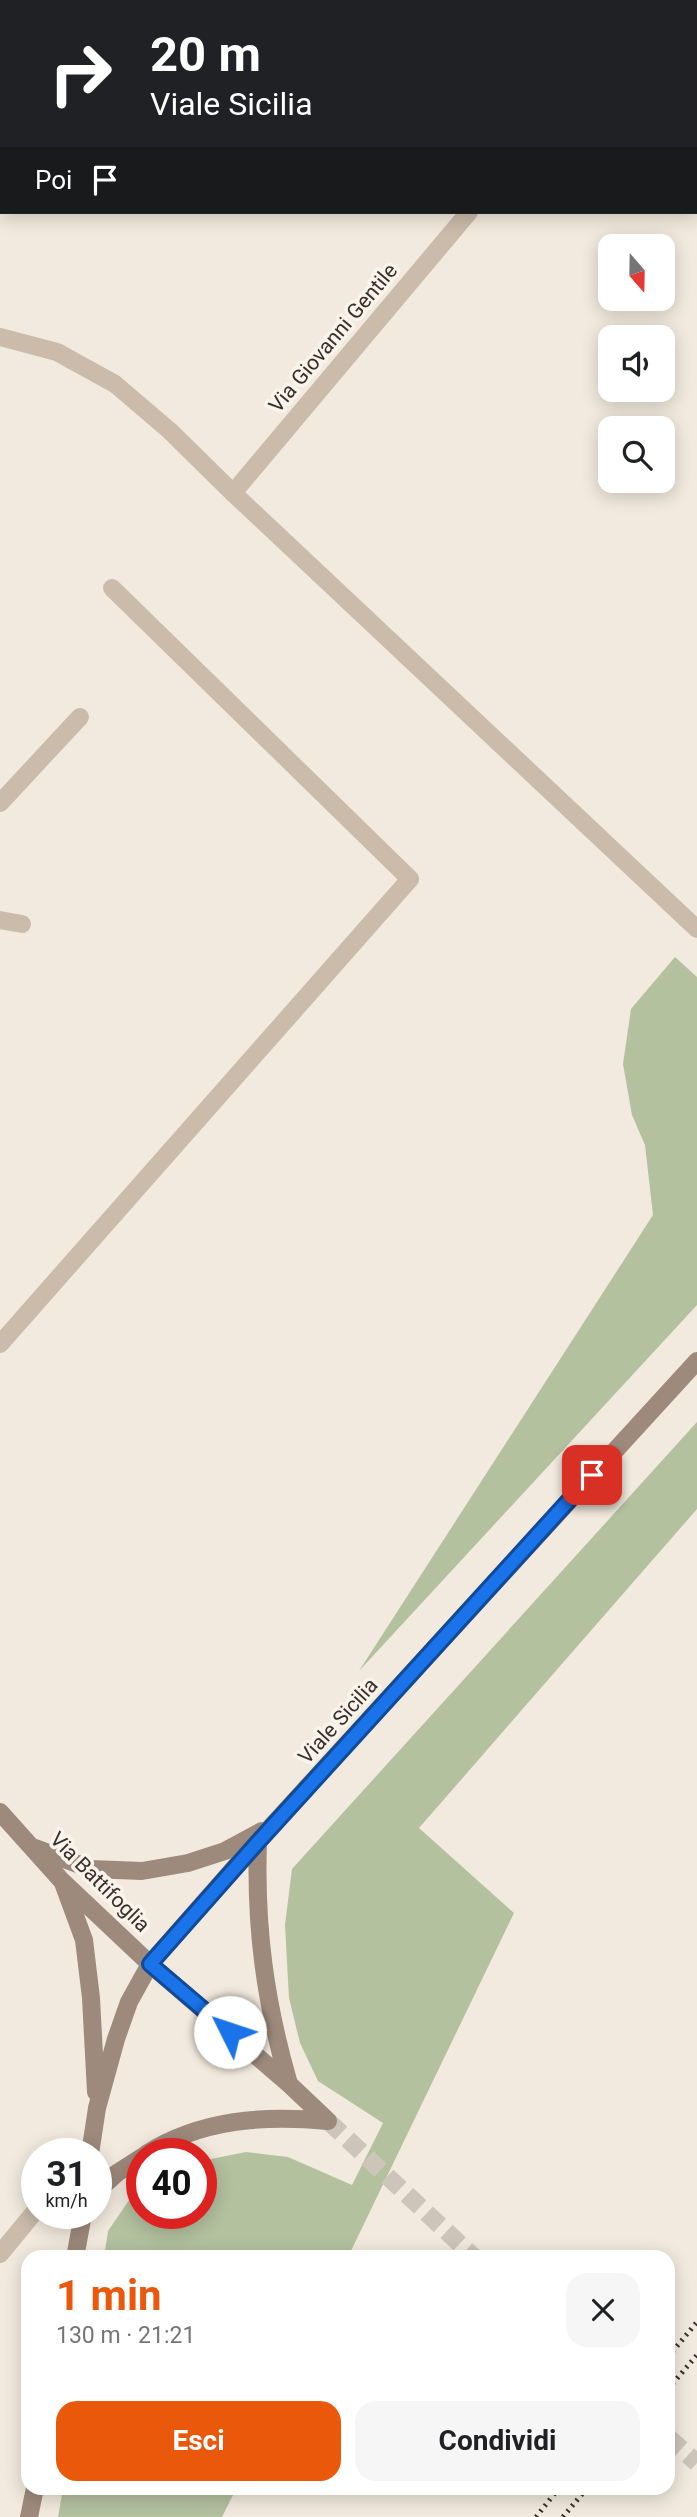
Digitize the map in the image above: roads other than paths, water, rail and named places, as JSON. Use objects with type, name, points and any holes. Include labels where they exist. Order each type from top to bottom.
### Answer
[{"type":"street","name":"Via Giovanni Gentile","points":[[233,493],[467,214]]},
{"type":"street","points":[[0,337],[57,352],[115,384],[170,431],[697,929]]},
{"type":"street","points":[[0,1344],[410,879],[112,588]]},
{"type":"street","points":[[0,803],[80,717]]},
{"type":"street","points":[[0,920],[22,924]]},
{"type":"street","name":"Viale Sicilia","points":[[91,2138],[116,2039],[129,2002],[150,1964],[697,1360]]},
{"type":"street","name":"Via Battifoglia","points":[[0,1812],[61,1880],[150,1964],[328,2120],[283,2117],[239,2120],[196,2131],[181,2138]]},
{"type":"street","points":[[33,1847],[91,1869],[142,1871],[188,1863],[225,1851],[277,1822]]},
{"type":"street","points":[[258,1842],[256,1887],[260,1949],[275,2035],[289,2084]]},
{"type":"street","points":[[61,1880],[84,1940],[91,1998],[97,2108]]},
{"type":"street","points":[[0,2255],[21,2229]]},
{"type":"street","points":[[76,2250],[80,2229]]},
{"type":"street","points":[[29,2517],[34,2495]]},
{"type":"tunnel","points":[[328,2121],[466,2250]]},
{"type":"tunnel","points":[[675,2443],[697,2463]]},
{"type":"railway","points":[[675,2349],[697,2322]]},
{"type":"railway","points":[[675,2381],[697,2355]]},
{"type":"railway","points":[[536,2517],[553,2495]]},
{"type":"railway","points":[[563,2517],[581,2495]]}]
